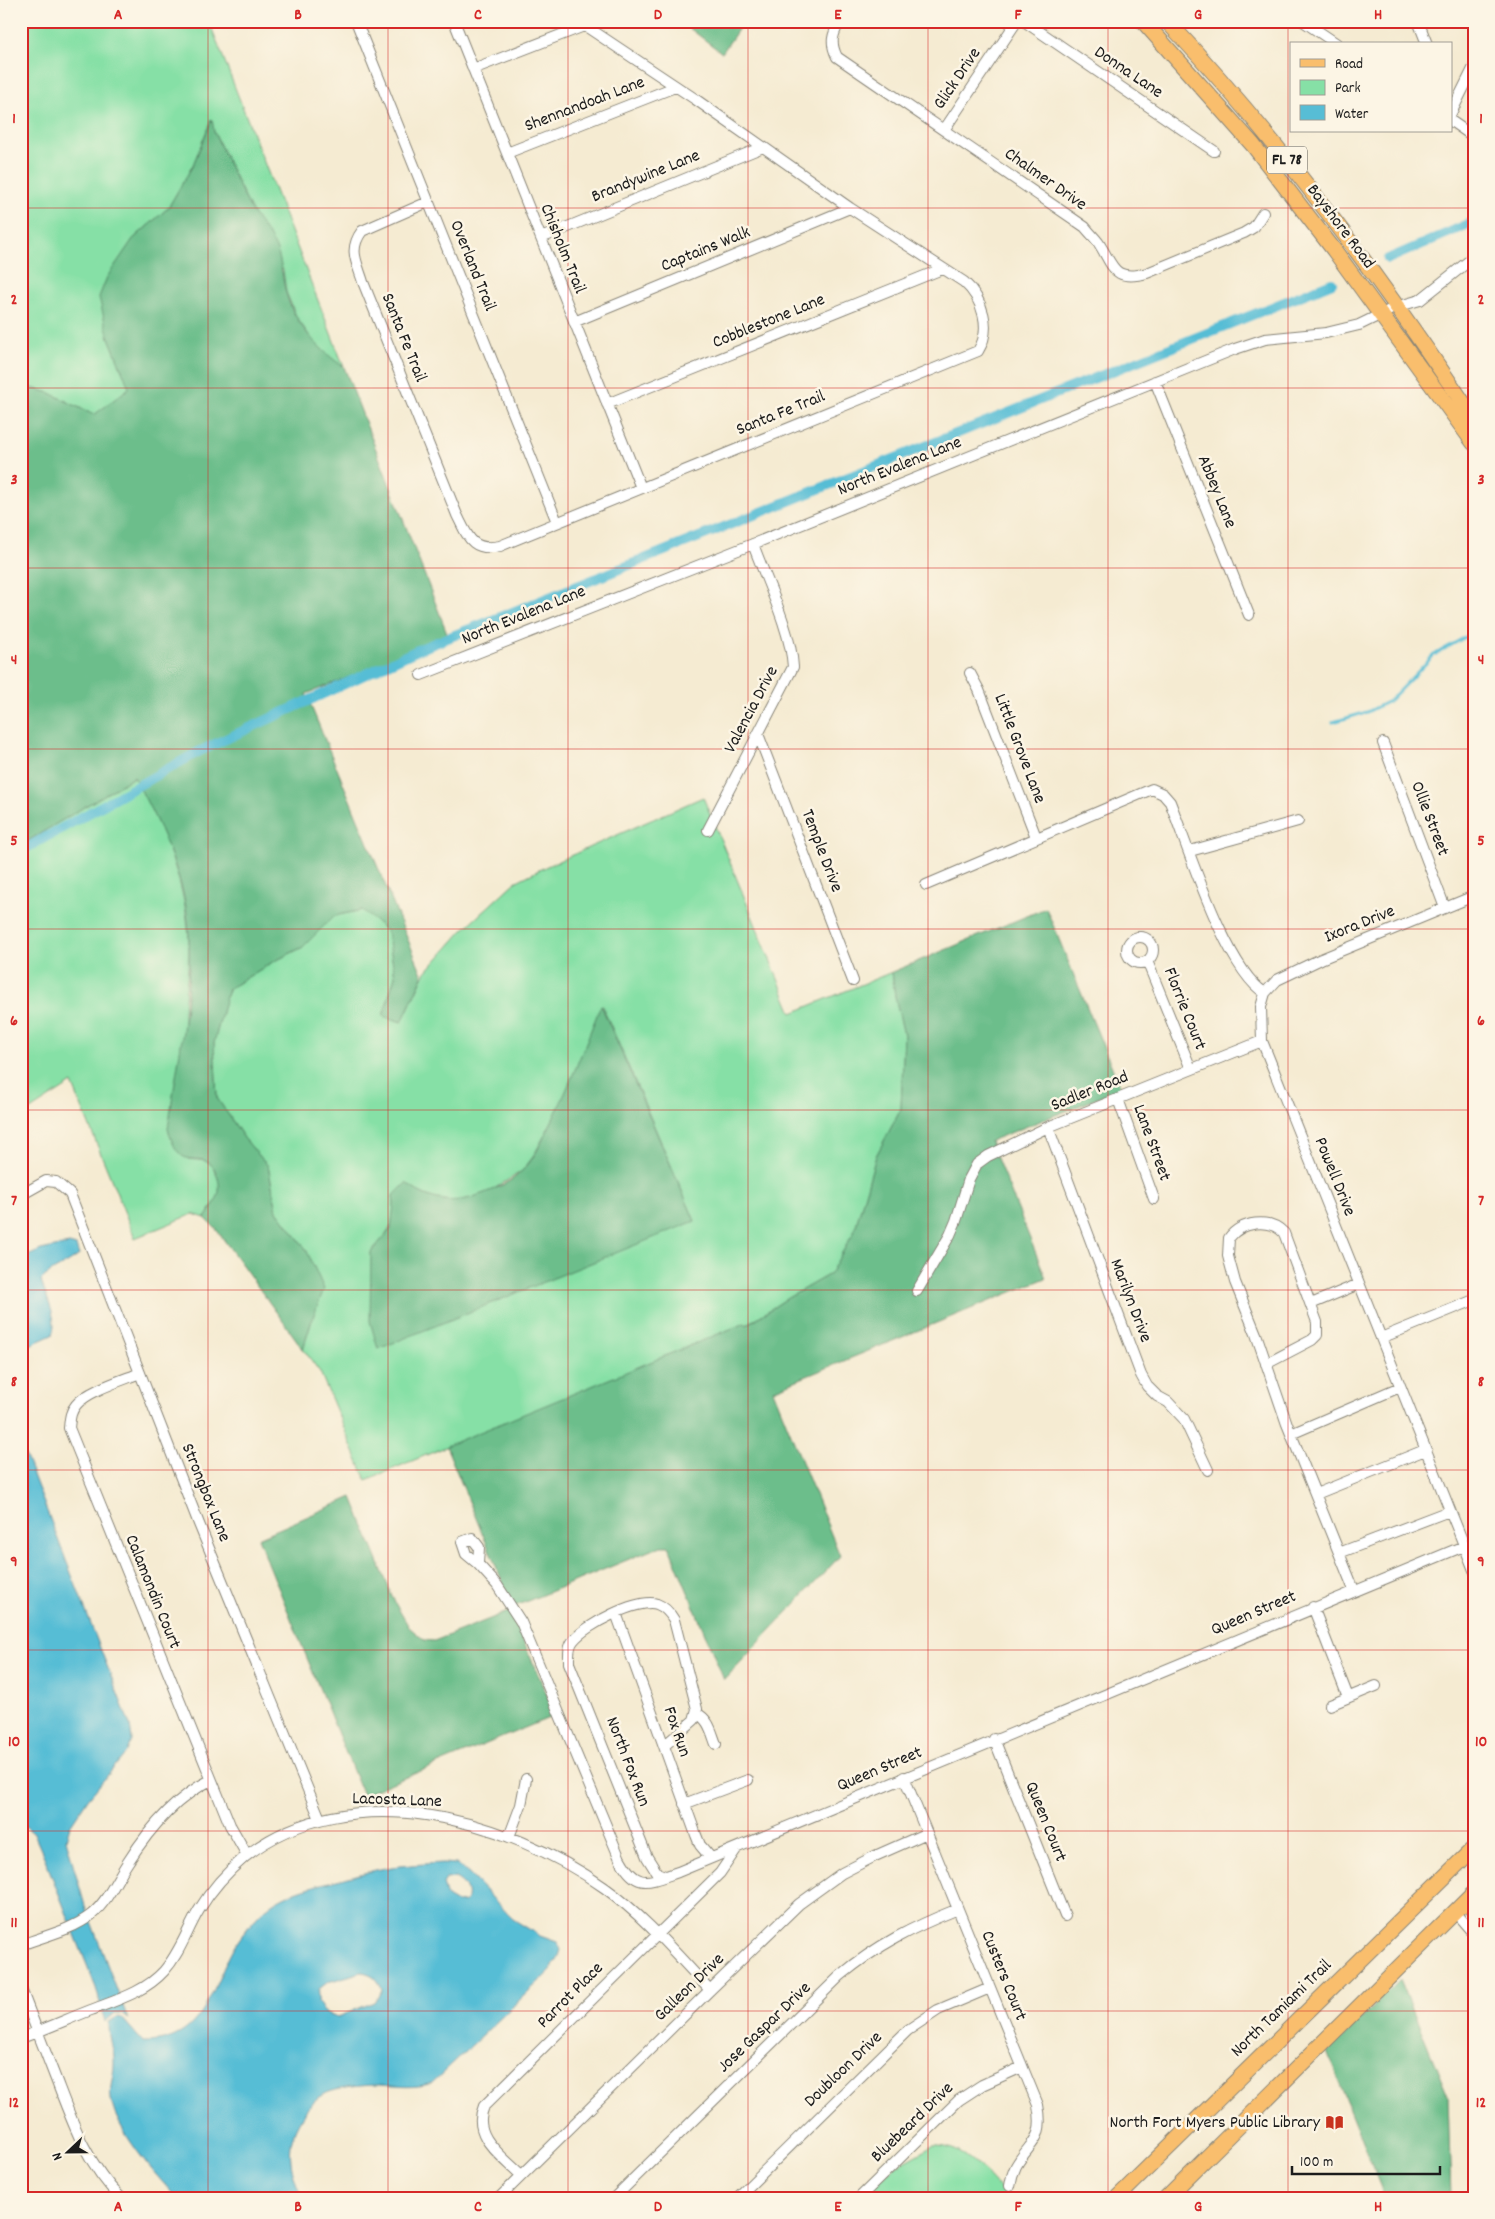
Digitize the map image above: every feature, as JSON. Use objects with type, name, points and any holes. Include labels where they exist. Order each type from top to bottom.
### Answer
[{"type":"main road","name":"Bayshore Road","points":[[1143,21],[1253,145],[1382,315],[1474,443]]},
{"type":"main road","name":"Bayshore Road","points":[[1167,21],[1280,152],[1396,308],[1474,419]]},
{"type":"main road","name":"North Tamiami Trail","points":[[1116,2198],[1474,1848]]},
{"type":"main road","points":[[1166,2198],[1474,1894]]},
{"type":"street","name":"Overland Trail","points":[[356,21],[557,522]]},
{"type":"street","name":"Chisholm Trail","points":[[454,21],[640,488]]},
{"type":"street","name":"Chalmer Drive","points":[[840,21],[833,34],[832,46],[837,57],[1085,227],[1098,242],[1112,268],[1121,275],[1133,277],[1147,273],[1244,233],[1254,227],[1263,213]]},
{"type":"street","name":"Glick Drive","points":[[944,130],[1017,21]]},
{"type":"street","name":"Donna Lane","points":[[1024,21],[1214,152]]},
{"type":"street","points":[[1303,21],[1334,42]]},
{"type":"street","points":[[1418,21],[1426,42]]},
{"type":"street","name":"Santa Fe Trail","points":[[428,202],[362,231],[355,240],[353,251],[388,345],[457,515],[468,537],[476,545],[488,548],[500,546],[978,351],[984,342],[986,331],[978,300],[973,290],[964,282],[850,208],[581,23]]},
{"type":"street","points":[[473,69],[581,23]]},
{"type":"street","points":[[1452,107],[1474,67]]},
{"type":"street","name":"Shennandoah Lane","points":[[507,153],[675,87]]},
{"type":"street","points":[[1452,122],[1474,137]]},
{"type":"street","name":"Brandywine Lane","points":[[541,238],[763,147]]},
{"type":"street","name":"Captains Walk","points":[[574,322],[850,208]]},
{"type":"street","name":"North Evalena Lane","points":[[420,675],[753,544],[1235,348],[1265,339],[1326,333],[1349,328],[1420,300],[1474,257]]},
{"type":"street","name":"Cobblestone Lane","points":[[607,404],[942,269]]},
{"type":"street","name":"Abbey Lane","points":[[1155,381],[1249,616]]},
{"type":"street","name":"Valencia Drive","points":[[708,830],[793,667],[786,634],[753,544]]},
{"type":"street","name":"Little Grove Lane","points":[[970,673],[979,690],[1036,837]]},
{"type":"street","name":"Temple Drive","points":[[758,734],[853,981]]},
{"type":"street","name":"Ollie Street","points":[[1383,743],[1445,908]]},
{"type":"street","points":[[926,885],[1152,788],[1163,794],[1170,802],[1214,915],[1248,980],[1265,993]]},
{"type":"street","points":[[1190,850],[1298,820]]},
{"type":"street","name":"Ixora Drive","points":[[1265,993],[1277,980],[1289,973],[1474,896]]},
{"type":"street","name":"Florrie Court","points":[[1147,961],[1190,1069]]},
{"type":"street","name":"Powell Drive","points":[[1265,993],[1261,1007],[1262,1041],[1474,1570]]},
{"type":"street","name":"Sadler Road","points":[[917,1291],[950,1235],[969,1179],[977,1164],[998,1150],[1048,1127],[1262,1041]]},
{"type":"street","name":"Lane Street","points":[[1118,1099],[1154,1199]]},
{"type":"street","name":"Marilyn Drive","points":[[1048,1127],[1141,1374],[1147,1386],[1157,1396],[1168,1402],[1184,1419],[1208,1470]]},
{"type":"street","name":"Strongbox Lane","points":[[21,1195],[46,1181],[56,1182],[70,1194],[140,1374],[320,1819]]},
{"type":"street","points":[[1266,1364],[1304,1346],[1316,1335],[1317,1322],[1284,1233],[1279,1228],[1262,1223],[1241,1227],[1234,1231],[1228,1244],[1231,1270],[1291,1434],[1354,1590]]},
{"type":"street","points":[[1311,1304],[1359,1284]]},
{"type":"street","points":[[1381,1338],[1474,1300]]},
{"type":"street","name":"Calamondin Court","points":[[140,1374],[86,1397],[76,1405],[70,1415],[69,1428],[211,1780],[235,1836],[247,1855]]},
{"type":"street","points":[[1291,1434],[1400,1387]]},
{"type":"street","points":[[1316,1494],[1425,1450]]},
{"type":"street","points":[[1339,1553],[1449,1511]]},
{"type":"street","name":"Queen Street","points":[[478,1564],[497,1585],[521,1622],[629,1875],[639,1881],[665,1876],[712,1858],[994,1739],[1464,1546]]},
{"type":"street","points":[[616,1613],[645,1603],[657,1604],[668,1611],[674,1620],[697,1709],[694,1720],[664,1746]]},
{"type":"street","points":[[1313,1607],[1348,1697]]},
{"type":"street","name":"North Fox Run","points":[[616,1613],[583,1631],[574,1639],[568,1652],[569,1663],[646,1857],[657,1873],[665,1876]]},
{"type":"street","name":"Fox Run","points":[[616,1613],[700,1845],[712,1858]]},
{"type":"street","points":[[1330,1704],[1376,1686]]},
{"type":"street","points":[[696,1713],[704,1717],[708,1722],[716,1744]]},
{"type":"street","name":"Queen Court","points":[[994,1739],[1065,1916]]},
{"type":"street","name":"Custers Court","points":[[904,1777],[1038,2105],[1040,2122],[1036,2140],[1016,2166],[1010,2186]]},
{"type":"street","points":[[509,1837],[521,1805],[526,1779]]},
{"type":"street","points":[[21,1945],[90,1916],[109,1894],[136,1850],[160,1820],[196,1788],[211,1780]]},
{"type":"street","points":[[684,1804],[748,1780]]},
{"type":"street","name":"Lacosta Lane","points":[[21,2038],[128,1996],[154,1981],[175,1957],[200,1910],[212,1892],[247,1855],[274,1839],[320,1819],[378,1813],[434,1817],[483,1827],[545,1852],[606,1889],[656,1935],[710,1990]]},
{"type":"street","name":"Galleon Drive","points":[[498,2198],[520,2174],[710,1990],[781,1922],[819,1889],[875,1856],[927,1833]]},
{"type":"street","name":"Parrot Place","points":[[520,2174],[484,2137],[480,2127],[480,2116],[484,2106],[720,1873],[737,1847]]},
{"type":"street","name":"Jose Gaspar Drive","points":[[614,2198],[840,1976],[899,1934],[958,1909]]},
{"type":"street","points":[[1454,1912],[1474,1934]]},
{"type":"street","name":"Doubloon Drive","points":[[737,2198],[908,2030],[938,2010],[990,1988]]},
{"type":"street","points":[[21,1989],[76,2130],[88,2155],[111,2188],[121,2198]]},
{"type":"street","name":"Bluebeard Drive","points":[[860,2198],[959,2100],[982,2085],[1022,2067]]},
{"type":"green space","points":[[21,21],[209,21],[344,367],[329,357],[311,338],[297,318],[286,292],[283,270],[249,206],[214,132],[211,120],[193,165],[168,208],[133,239],[108,335],[130,388],[94,415],[50,393],[21,385]]},
{"type":"green space","points":[[680,21],[744,21],[722,53]]},
{"type":"green space","points":[[212,119],[214,132],[244,197],[276,248],[280,259],[286,293],[295,315],[317,344],[344,367],[449,638],[306,694],[423,976],[402,1022],[383,1016],[395,976],[387,931],[362,910],[334,916],[303,947],[271,963],[228,989],[214,1043],[217,1098],[244,1138],[268,1166],[277,1211],[306,1249],[324,1289],[303,1349],[216,1229],[205,1218],[218,1196],[219,1186],[216,1172],[207,1162],[189,1159],[180,1154],[174,1145],[168,1129],[187,999],[189,973],[188,922],[176,868],[154,816],[134,777],[21,845],[21,385],[50,393],[94,415],[129,388],[108,335],[99,297],[107,277],[133,239],[168,208],[193,165]]},
{"type":"green space","points":[[134,777],[160,828],[174,864],[187,919],[189,954],[184,1029],[188,1159],[207,1161],[213,1167],[220,1183],[219,1197],[205,1218],[193,1214],[135,1238],[72,1083],[21,1116],[21,845]]},
{"type":"green space","points":[[703,797],[792,1013],[892,972],[895,996],[904,1035],[901,1109],[876,1156],[854,1232],[830,1274],[746,1325],[745,1323],[366,1480],[320,1372],[303,1349],[312,1320],[306,1249],[277,1211],[268,1166],[244,1138],[217,1098],[214,1043],[228,989],[271,963],[303,947],[334,916],[363,910],[387,931],[395,976],[383,1016],[402,1022],[425,973],[463,930],[515,882]],"holes":[[[602,1005],[695,1221],[371,1252],[387,1233],[393,1221],[393,1196],[416,1191],[435,1199],[459,1202],[489,1192],[522,1171],[533,1157],[564,1099]]]},
{"type":"green space","points":[[1046,908],[1121,1089],[990,1141],[1046,1278],[773,1390],[840,1556],[724,1680],[669,1546],[661,1546],[513,1607],[446,1446],[745,1323],[747,1325],[786,1299],[830,1274],[854,1232],[876,1156],[901,1109],[904,1035],[895,996],[892,972]]},
{"type":"green space","points":[[601,1005],[695,1221],[378,1349],[370,1321],[371,1252],[391,1229],[393,1196],[406,1183],[429,1197],[446,1200],[464,1199],[500,1186],[518,1175],[534,1157],[555,1116]]},
{"type":"green space","points":[[352,1497],[395,1603],[409,1627],[424,1640],[434,1641],[510,1611],[556,1715],[363,1795],[258,1538]]},
{"type":"green space","points":[[1400,1979],[1448,2096],[1451,2198],[1386,2198],[1327,2052]]},
{"type":"green space","points":[[933,2146],[955,2150],[966,2156],[1009,2198],[859,2198],[892,2168]]},
{"type":"water","points":[[69,1244],[76,1246],[79,1255],[41,1280],[53,1315],[54,1328],[52,1335],[21,1349],[21,1259],[41,1250]]},
{"type":"water","points":[[21,1444],[130,1725],[132,1740],[126,1753],[88,1799],[70,1826],[66,1839],[85,1906],[128,2019],[123,2013],[115,2013],[105,2022],[96,1988],[45,1859],[34,1834],[21,1822]]},
{"type":"water","points":[[456,1864],[469,1874],[513,1919],[540,1936],[557,1942],[561,1950],[558,1959],[549,1972],[432,2083],[413,2087],[379,2085],[348,2088],[331,2091],[316,2100],[307,2109],[298,2124],[291,2143],[291,2161],[295,2180],[302,2198],[178,2198],[174,2195],[136,2150],[114,2111],[111,2099],[111,2086],[114,2059],[109,2022],[117,2017],[122,2018],[143,2042],[163,2040],[179,2034],[192,2024],[202,2012],[239,1939],[256,1918],[273,1903],[304,1889],[372,1871],[400,1866]],"holes":[[[455,1878],[462,1882],[466,1888],[466,1902],[457,1903],[447,1897],[443,1884],[446,1879]],[[362,1972],[373,1976],[382,1990],[374,2002],[338,2017],[324,2012],[318,2002],[319,1989],[328,1982]]]},
{"type":"waterway","points":[[1388,259],[1473,222]]},
{"type":"waterway","points":[[21,851],[200,751],[420,649],[1332,283]]},
{"type":"waterway","points":[[1333,722],[1367,712],[1389,701],[1434,655],[1474,632]]},
{"type":"place","name":"North Fort Myers Public Library","points":[[1334,2123]]}]
